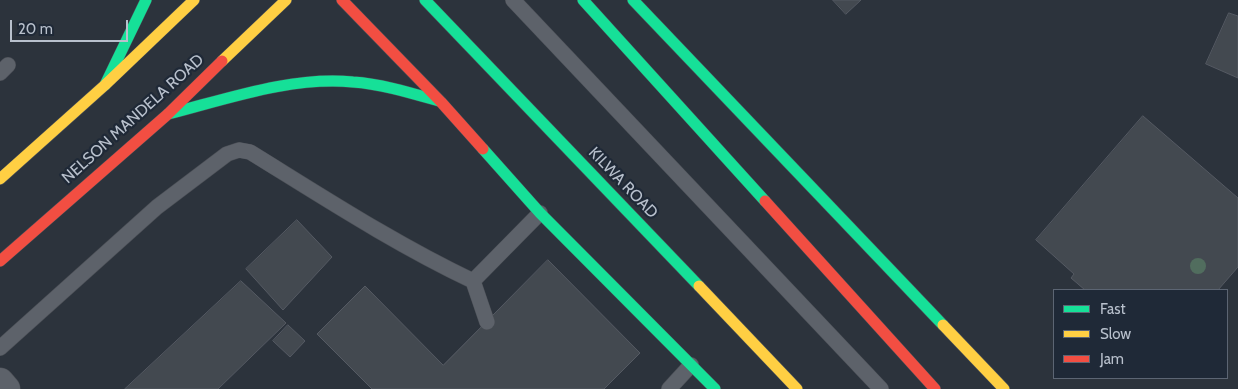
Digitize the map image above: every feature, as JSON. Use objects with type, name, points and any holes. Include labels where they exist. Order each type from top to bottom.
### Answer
[{"type":"main road","points":[[105,85],[146,0]]},
{"type":"main road","points":[[0,179],[105,85],[194,0]]},
{"type":"main road","name":"NELSON MANDELA ROAD","points":[[0,261],[168,114],[286,0]]},
{"type":"main road","points":[[342,0],[440,102],[540,213],[715,389]]},
{"type":"main road","name":"KILWA ROAD","points":[[425,0],[797,389]]},
{"type":"main road","points":[[583,0],[935,389]]},
{"type":"main road","points":[[633,0],[1004,389]]},
{"type":"main road","points":[[168,114],[278,86],[340,81],[392,88],[440,102]]},
{"type":"street","points":[[0,382],[6,389]]},
{"type":"lane","points":[[513,0],[881,389]]},
{"type":"lane","points":[[0,348],[157,207],[227,154],[239,150],[250,152],[376,230],[439,265],[473,281],[487,322]]},
{"type":"lane","points":[[473,281],[540,213]]},
{"type":"lane","points":[[669,389],[691,365]]},
{"type":"building","points":[[833,0],[861,0],[846,14]]},
{"type":"building","points":[[1229,13],[1238,16],[1238,78],[1206,64]]},
{"type":"building","points":[[1143,116],[1238,198],[1238,267],[1219,289],[1084,289],[1071,278],[1074,274],[1036,240]]},
{"type":"building","points":[[297,220],[332,257],[283,310],[246,269]]},
{"type":"building","points":[[548,260],[640,353],[604,389],[372,389],[317,334],[365,286],[443,365]]},
{"type":"building","points":[[241,281],[286,323],[218,389],[125,389]]},
{"type":"building","points":[[288,325],[305,341],[290,357],[273,341]]},
{"type":"traffic: fast","points":[[105,85],[146,0]]},
{"type":"traffic: fast","points":[[425,0],[699,286]]},
{"type":"traffic: fast","points":[[583,0],[765,201]]},
{"type":"traffic: fast","points":[[633,0],[943,325]]},
{"type":"traffic: fast","points":[[168,114],[259,90],[306,82],[330,81],[375,85],[439,101]]},
{"type":"traffic: fast","points":[[483,149],[540,213],[715,389]]},
{"type":"traffic: slow","points":[[0,179],[105,85],[194,0]]},
{"type":"traffic: slow","points":[[222,61],[286,0]]},
{"type":"traffic: slow","points":[[699,286],[797,389]]},
{"type":"traffic: slow","points":[[943,325],[1004,389]]},
{"type":"traffic: jam","points":[[342,0],[441,102],[483,149]]},
{"type":"traffic: jam","points":[[0,261],[168,114],[222,61]]},
{"type":"traffic: jam","points":[[765,201],[935,389]]}]
